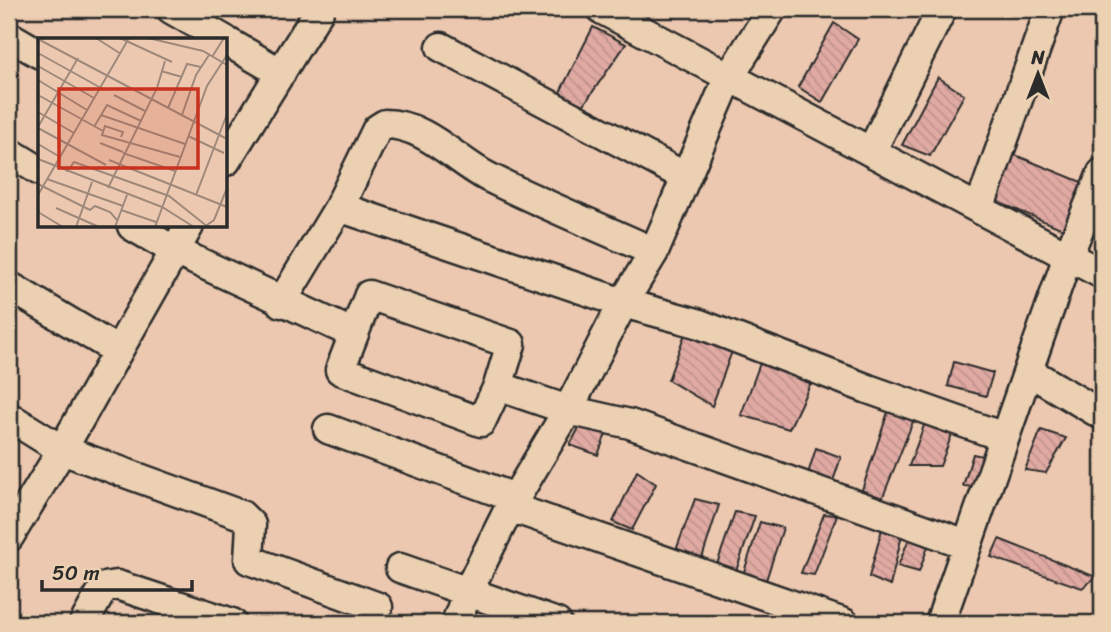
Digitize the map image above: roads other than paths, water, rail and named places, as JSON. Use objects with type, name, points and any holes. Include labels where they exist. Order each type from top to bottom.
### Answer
[{"type":"street","points":[[171,9],[220,38]]},
{"type":"street","points":[[228,158],[320,9]]},
{"type":"street","points":[[601,9],[728,79],[1102,274]]},
{"type":"street","points":[[456,623],[468,591],[513,503],[568,410],[623,303],[654,252],[728,79],[772,9]]},
{"type":"street","points":[[872,152],[942,9]]},
{"type":"street","points":[[979,209],[1050,9]]},
{"type":"street","points":[[9,36],[38,53]]},
{"type":"street","points":[[228,43],[281,74]]},
{"type":"street","points":[[441,47],[686,177]]},
{"type":"street","points":[[281,303],[339,207],[380,125],[390,124],[443,144],[488,177],[654,252]]},
{"type":"street","points":[[9,152],[38,170]]},
{"type":"street","points":[[940,623],[1068,256],[1102,173]]},
{"type":"street","points":[[339,207],[623,303],[697,323],[868,389],[1004,437]]},
{"type":"street","points":[[135,228],[175,251],[281,303],[354,334]]},
{"type":"street","points":[[9,537],[62,450],[188,228]]},
{"type":"street","points":[[9,286],[118,351]]},
{"type":"street","points":[[369,295],[511,344],[498,386],[481,422],[340,370],[369,295]]},
{"type":"street","points":[[1028,371],[1102,415]]},
{"type":"street","points":[[498,386],[568,410],[630,425],[966,544]]},
{"type":"street","points":[[9,417],[62,450],[241,515],[251,525],[249,560],[378,607]]},
{"type":"street","points":[[328,429],[513,503],[844,623]]},
{"type":"street","points":[[400,568],[557,623]]},
{"type":"street","points":[[84,623],[104,587],[117,585],[232,623]]}]
